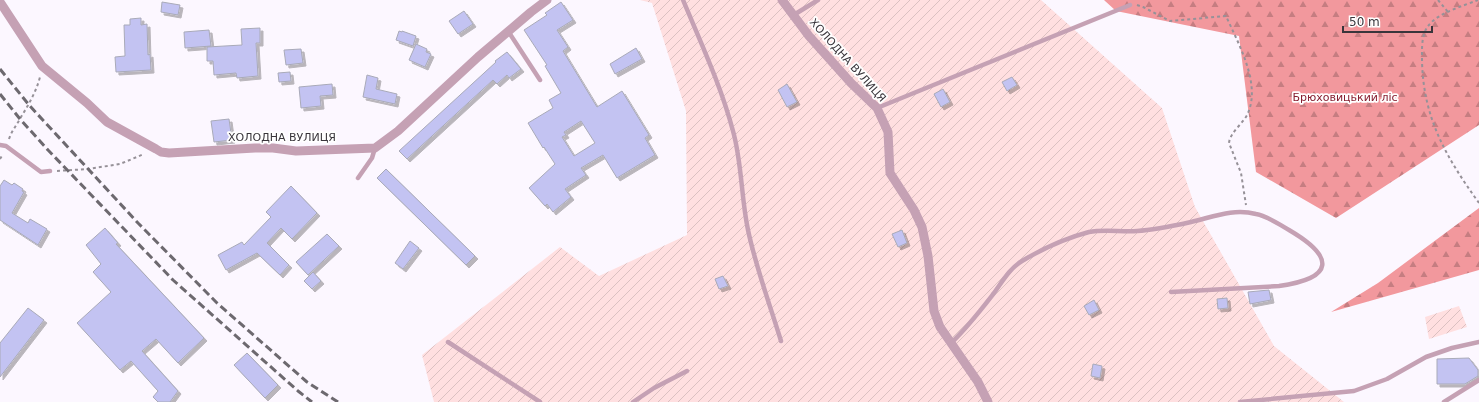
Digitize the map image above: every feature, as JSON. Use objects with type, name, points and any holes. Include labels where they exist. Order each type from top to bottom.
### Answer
[{"type":"street","points":[[375,148],[398,131],[478,57],[547,0]]},
{"type":"street","name":"ХОЛОДНА ВУЛИЦЯ","points":[[782,0],[792,16],[835,66],[877,108],[888,132],[890,173],[914,210],[922,227],[928,256],[934,311],[940,327],[978,382],[988,402]]},
{"type":"street","name":"ХОЛОДНА ВУЛИЦЯ","points":[[0,2],[42,66],[87,102],[96,113],[107,122],[161,152],[255,148],[273,148],[296,151],[375,148]]},
{"type":"lane","points":[[683,0],[720,90],[733,130],[738,150],[742,197],[748,231],[781,341]]},
{"type":"lane","points":[[792,16],[818,0]]},
{"type":"lane","points":[[877,108],[1130,5]]},
{"type":"lane","points":[[508,31],[540,80]]},
{"type":"lane","points":[[0,145],[6,146],[41,172],[50,171]]},
{"type":"lane","points":[[358,178],[372,158],[375,148]]},
{"type":"lane","points":[[950,343],[970,324],[1013,268],[1020,262],[1054,245],[1098,230],[1115,232],[1139,231],[1190,222],[1226,213],[1247,212],[1265,216],[1305,240],[1317,250],[1323,261],[1323,267],[1316,275],[1294,284],[1171,292]]},
{"type":"lane","points":[[448,342],[540,402]]},
{"type":"lane","points":[[1240,402],[1354,391],[1386,379],[1426,358],[1452,348],[1479,342]]},
{"type":"lane","points":[[633,402],[654,388],[687,371]]},
{"type":"lane","points":[[1444,402],[1479,380]]},
{"type":"path","points":[[1438,0],[1448,12]]},
{"type":"path","points":[[1478,0],[1448,12],[1429,24],[1425,30],[1422,50],[1424,87],[1432,121],[1439,138],[1479,203]]},
{"type":"path","points":[[1130,5],[1143,7],[1170,22],[1226,16],[1247,68],[1253,93],[1252,105],[1246,119],[1229,139],[1229,143],[1241,174],[1246,195],[1247,212]]},
{"type":"path","points":[[6,146],[12,128],[20,119],[35,93],[42,66]]},
{"type":"path","points":[[50,171],[88,169],[120,164],[156,149]]},
{"type":"green space","name":"Брюховицький ліс","points":[[1104,0],[1479,0],[1479,125],[1336,218],[1256,172],[1239,36],[1116,11]]},
{"type":"green space","points":[[1479,208],[1479,270],[1331,312],[1378,283]]},
{"type":"shaded area","points":[[640,0],[1041,0],[1162,108],[1195,207],[1274,346],[1344,402],[434,402],[422,355],[560,247],[599,276],[687,235],[686,111],[652,3]]},
{"type":"shaded area","points":[[1459,306],[1467,327],[1429,339],[1425,317]]},
{"type":"building","points":[[162,2],[180,5],[178,15],[161,12]]},
{"type":"building","points":[[561,2],[573,20],[557,30],[568,47],[563,51],[597,107],[622,91],[649,135],[645,138],[655,155],[617,178],[603,155],[581,168],[586,175],[565,189],[571,197],[553,212],[547,204],[545,206],[529,188],[555,164],[544,147],[543,148],[528,123],[553,108],[549,100],[561,93],[545,66],[547,65],[524,30],[547,15],[545,13]],"holes":[[[581,121],[595,143],[574,156],[562,137],[566,135],[564,132]]]},
{"type":"building","points":[[464,11],[473,24],[458,34],[449,21]]},
{"type":"building","points":[[141,18],[141,25],[147,24],[148,55],[150,54],[151,70],[116,72],[115,57],[125,56],[124,25],[130,25],[130,19]]},
{"type":"building","points":[[260,28],[260,43],[256,43],[258,76],[237,78],[236,73],[214,75],[213,61],[207,61],[207,47],[242,45],[241,29]]},
{"type":"building","points":[[209,30],[211,46],[185,48],[184,32]]},
{"type":"building","points":[[399,31],[416,36],[413,46],[396,40]]},
{"type":"building","points":[[416,44],[427,49],[426,52],[431,54],[425,67],[409,60]]},
{"type":"building","points":[[636,48],[642,59],[615,74],[610,64]]},
{"type":"building","points":[[301,49],[303,63],[286,65],[284,50]]},
{"type":"building","points":[[507,52],[521,69],[509,78],[507,75],[497,84],[493,80],[407,159],[399,151],[496,62],[495,61]]},
{"type":"building","points":[[290,72],[291,81],[279,82],[278,73]]},
{"type":"building","points":[[367,75],[378,78],[376,89],[397,94],[395,104],[363,97]]},
{"type":"building","points":[[1012,77],[1017,85],[1007,91],[1002,82]]},
{"type":"building","points":[[332,84],[333,95],[320,96],[321,106],[301,108],[299,87]]},
{"type":"building","points":[[787,84],[797,102],[787,107],[778,90]]},
{"type":"building","points":[[943,89],[950,102],[941,107],[934,94]]},
{"type":"building","points":[[229,119],[232,140],[214,142],[211,121]]},
{"type":"building","points":[[386,169],[475,256],[466,265],[377,178]]},
{"type":"building","points":[[4,180],[12,185],[14,183],[23,189],[22,191],[24,192],[12,213],[28,223],[30,219],[47,229],[38,245],[0,220],[0,186]]},
{"type":"building","points":[[291,186],[317,213],[292,239],[281,228],[267,243],[289,265],[280,275],[257,253],[226,270],[218,255],[242,242],[244,245],[271,217],[266,212]]},
{"type":"building","points":[[105,228],[118,243],[116,244],[204,338],[178,363],[156,339],[142,351],[178,391],[170,402],[158,402],[153,397],[158,391],[131,361],[120,370],[77,323],[111,292],[93,272],[101,264],[86,245]]},
{"type":"building","points":[[902,230],[907,243],[898,247],[892,234]]},
{"type":"building","points":[[327,234],[339,246],[308,275],[296,262]]},
{"type":"building","points":[[410,241],[419,248],[403,269],[395,263]]},
{"type":"building","points":[[313,272],[321,281],[312,289],[304,281]]},
{"type":"building","points":[[723,276],[728,286],[719,289],[715,279]]},
{"type":"building","points":[[1269,290],[1271,300],[1250,304],[1248,292]]},
{"type":"building","points":[[1227,298],[1228,308],[1218,309],[1217,299]]},
{"type":"building","points":[[1094,300],[1099,310],[1089,315],[1084,306]]},
{"type":"building","points":[[28,308],[44,320],[0,377],[0,343]]},
{"type":"building","points":[[247,353],[278,385],[265,398],[234,365]]},
{"type":"building","points":[[1469,358],[1478,370],[1478,376],[1465,384],[1437,384],[1437,359]]},
{"type":"building","points":[[1093,364],[1102,366],[1100,378],[1091,376]]},
{"type":"railway","points":[[0,69],[29,105],[138,223],[217,303],[307,382],[338,402]]},
{"type":"railway","points":[[0,94],[48,150],[173,280],[312,402]]}]
